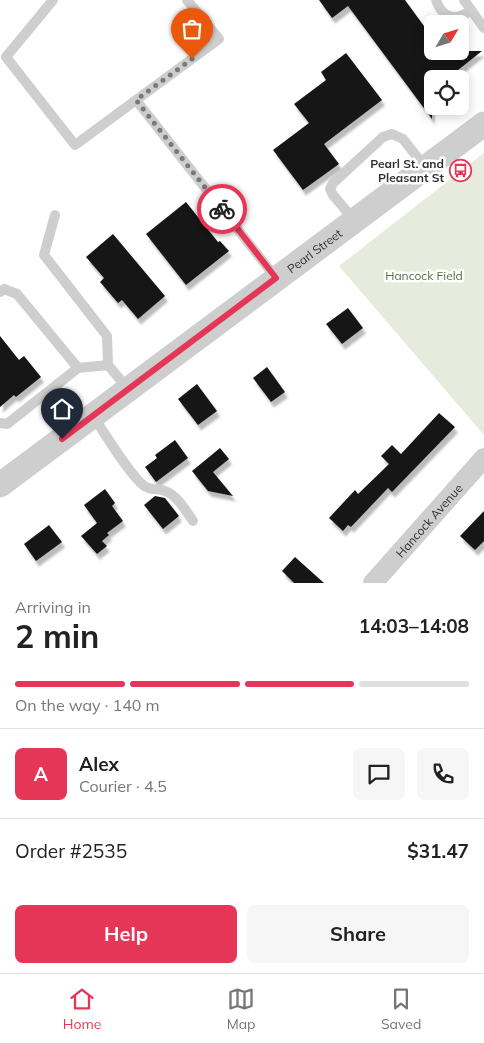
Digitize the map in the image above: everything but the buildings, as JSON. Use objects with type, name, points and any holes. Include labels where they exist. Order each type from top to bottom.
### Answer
[{"type":"street","name":"Pearl Street","points":[[0,484],[484,124]]},
{"type":"street","name":"Hancock Avenue","points":[[373,583],[484,458]]},
{"type":"lane","points":[[53,0],[6,57],[75,145],[220,39],[187,0]]},
{"type":"lane","points":[[436,0],[440,9],[446,15],[455,17],[464,15],[471,10]]},
{"type":"lane","points":[[464,0],[484,28]]},
{"type":"lane","points":[[136,100],[276,278]]},
{"type":"lane","points":[[354,220],[330,189],[333,183],[382,137],[392,134],[403,139],[425,168]]},
{"type":"lane","points":[[56,215],[44,256],[107,336],[108,365],[128,389]]},
{"type":"lane","points":[[0,292],[4,289],[17,294],[78,368]]},
{"type":"lane","points":[[0,424],[7,424],[78,368],[108,365]]},
{"type":"lane","points":[[92,416],[127,466],[143,485],[152,490],[163,490],[172,494],[193,521]]},
{"type":"green space","name":"Hancock Field","points":[[484,153],[484,435],[339,266]]},
{"type":"way so far","points":[[192,59],[136,100],[222,209]]},
{"type":"place","name":"Pearl St. and Pleasant St","points":[[460,170]]},
{"type":"route","points":[[62,439],[276,278],[222,209]]}]
